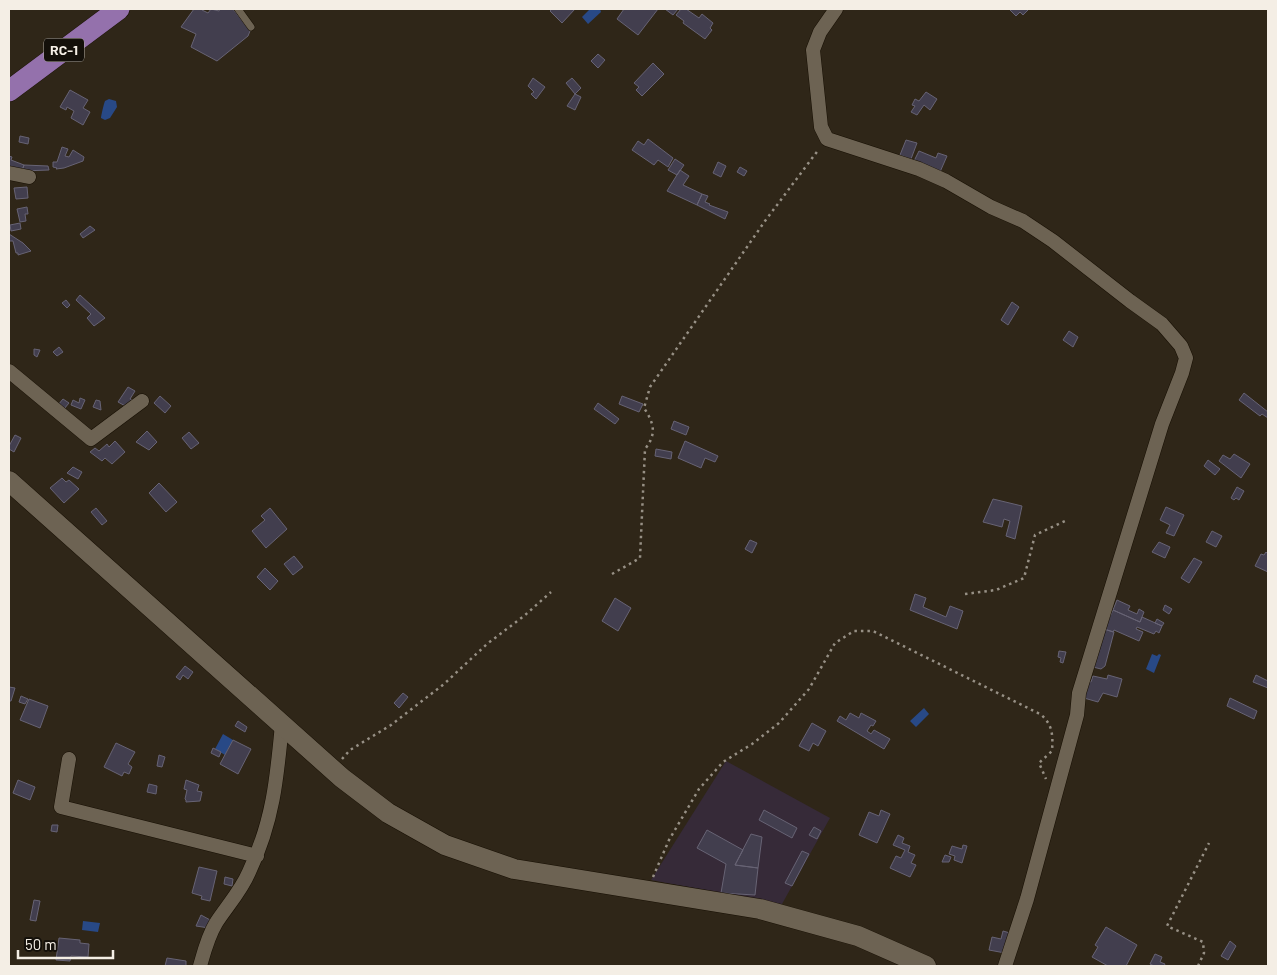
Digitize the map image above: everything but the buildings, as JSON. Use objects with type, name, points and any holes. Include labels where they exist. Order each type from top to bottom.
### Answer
[{"type":"main road","name":"RC-1","points":[[9,91],[119,9]]},
{"type":"street","points":[[836,9],[820,32],[813,50],[821,127],[827,139],[919,169],[946,180],[991,207],[1024,221],[1053,241],[1130,302],[1162,324],[1180,346],[1186,358],[1162,424],[1079,693],[1077,715],[1027,899],[1005,966]]},
{"type":"street","points":[[9,173],[29,177]]},
{"type":"street","points":[[9,371],[91,439],[142,401]]},
{"type":"street","points":[[9,481],[332,769],[388,814],[445,845],[514,869],[760,909],[858,936],[926,966]]},
{"type":"street","points":[[200,966],[215,924],[227,909],[248,874],[256,856],[273,805],[282,724]]},
{"type":"street","points":[[69,759],[61,807],[256,856]]},
{"type":"lane","points":[[238,9],[251,27]]},
{"type":"path","points":[[612,574],[640,558],[645,449],[652,440],[653,420],[644,408],[650,387],[765,221],[827,139]]},
{"type":"path","points":[[965,594],[996,590],[1024,578],[1035,535],[1064,521]]},
{"type":"path","points":[[332,769],[350,750],[391,725],[444,684],[487,644],[524,616],[551,592]]},
{"type":"path","points":[[647,891],[669,840],[700,789],[723,762],[752,744],[779,723],[809,689],[835,643],[854,631],[873,631],[1040,714],[1048,720],[1053,734],[1052,751],[1039,763],[1054,798]]},
{"type":"path","points":[[1198,966],[1204,953],[1203,942],[1167,926],[1208,843]]},
{"type":"shaded area","points":[[726,761],[830,818],[782,904],[651,880]]},
{"type":"water","points":[[590,9],[600,9],[601,12],[588,24],[582,17]]},
{"type":"water","points":[[109,99],[116,101],[117,107],[110,118],[105,120],[101,118],[101,115],[105,101]]},
{"type":"water","points":[[1152,654],[1161,655],[1154,673],[1146,669]]},
{"type":"water","points":[[924,708],[929,714],[916,727],[910,721]]},
{"type":"water","points":[[223,734],[233,740],[225,755],[215,749]]},
{"type":"water","points":[[83,921],[100,923],[98,932],[82,930]]}]
